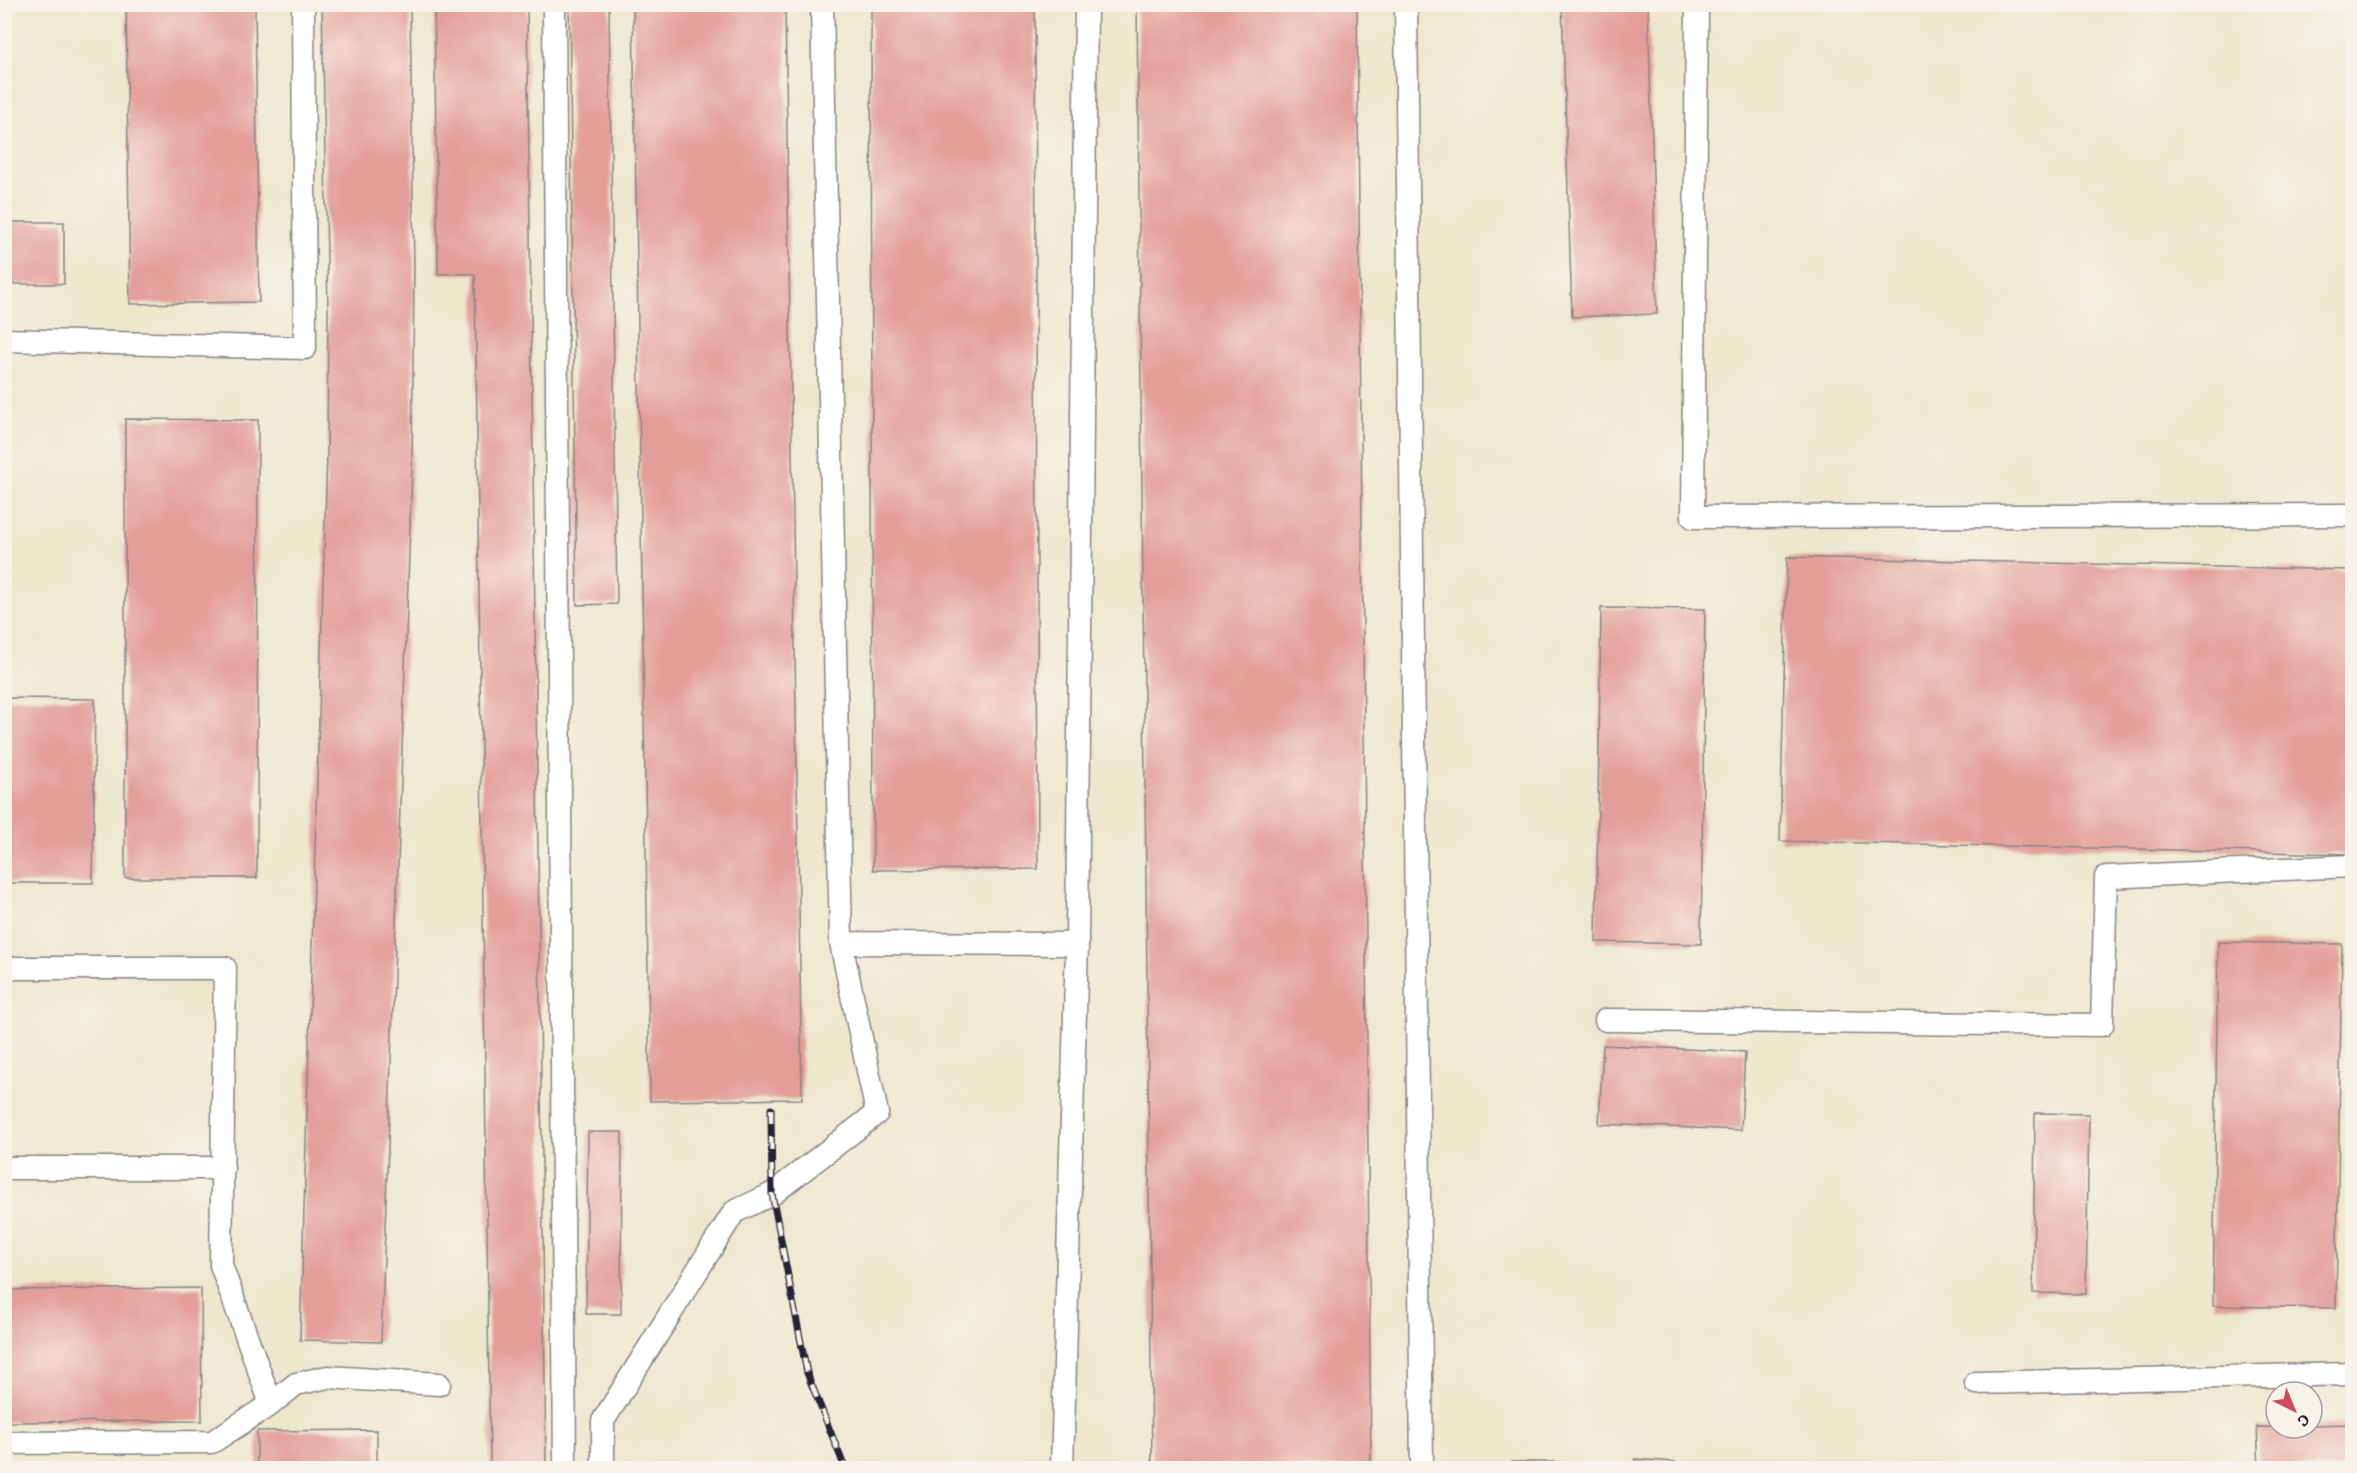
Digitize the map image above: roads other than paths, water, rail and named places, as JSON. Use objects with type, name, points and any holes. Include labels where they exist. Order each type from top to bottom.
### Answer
[{"type":"lane","points":[[4,340],[305,348],[303,4]]},
{"type":"lane","points":[[554,4],[565,1468]]},
{"type":"lane","points":[[603,1468],[603,1421],[734,1212],[772,1194],[877,1113],[841,943],[822,4]]},
{"type":"lane","points":[[1062,1468],[1077,944],[1086,4]]},
{"type":"lane","points":[[1406,4],[1422,1468]]},
{"type":"lane","points":[[1696,4],[1693,518],[2352,515]]},
{"type":"lane","points":[[1606,1020],[2102,1025],[2106,877],[2352,866]]},
{"type":"lane","points":[[841,943],[1077,944]]},
{"type":"lane","points":[[4,968],[225,968],[221,1265],[272,1404]]},
{"type":"lane","points":[[4,1168],[223,1168]]},
{"type":"lane","points":[[1976,1383],[2352,1374]]},
{"type":"lane","points":[[4,1443],[212,1442],[272,1404],[296,1384],[328,1377],[440,1384]]},
{"type":"railway","points":[[771,1109],[772,1194],[807,1373],[845,1468]]}]
